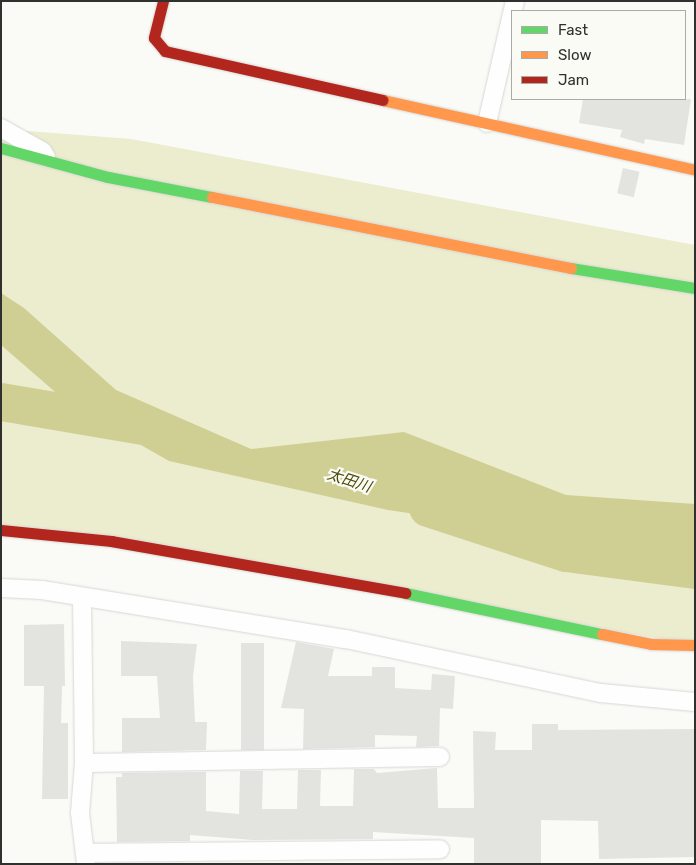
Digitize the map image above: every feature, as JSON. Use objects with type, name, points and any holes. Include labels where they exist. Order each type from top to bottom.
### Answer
[{"type":"street","points":[[163,1],[154,38],[165,51],[695,170]]},
{"type":"street","points":[[486,123],[511,14]]},
{"type":"street","points":[[1,128],[42,151],[48,160]]},
{"type":"street","points":[[1,148],[108,177],[618,276],[695,288]]},
{"type":"street","points":[[1,530],[111,541],[363,584],[642,642],[695,645]]},
{"type":"street","points":[[1,588],[42,590],[346,640],[602,693],[695,702]]},
{"type":"street","points":[[82,597],[84,763],[80,813],[86,858],[440,849]]},
{"type":"street","points":[[84,763],[440,757]]},
{"type":"green space","points":[[1,129],[131,139],[695,245],[695,645],[173,552],[1,535]]},
{"type":"water","points":[[1,293],[24,308],[116,390],[251,449],[404,432],[566,495],[695,504],[695,555],[388,510],[169,461],[69,404],[1,345]]},
{"type":"building","points":[[691,99],[684,145],[645,139],[644,144],[620,137],[622,130],[579,123],[583,100]]},
{"type":"building","points":[[623,168],[640,172],[634,197],[617,193]]},
{"type":"building","points":[[64,624],[65,686],[62,686],[61,723],[68,723],[68,799],[42,799],[44,686],[24,686],[24,625]]},
{"type":"building","points":[[121,641],[197,644],[193,677],[195,722],[207,722],[206,750],[122,752],[122,718],[160,718],[157,676],[121,676]]},
{"type":"building","points":[[296,642],[334,649],[328,676],[372,676],[372,667],[395,667],[395,688],[431,690],[432,674],[455,676],[453,709],[440,708],[439,746],[416,747],[417,736],[375,735],[375,747],[303,749],[304,709],[281,708]]},
{"type":"building","points":[[241,643],[264,643],[264,750],[241,750]]},
{"type":"building","points":[[532,724],[558,724],[558,730],[695,729],[695,857],[599,859],[598,821],[541,820],[541,864],[474,864],[474,838],[373,832],[373,839],[253,840],[190,835],[190,841],[117,842],[116,777],[122,777],[122,773],[206,772],[206,811],[239,814],[240,771],[263,771],[262,809],[297,809],[298,770],[321,770],[320,806],[353,806],[354,769],[374,769],[377,773],[437,768],[438,808],[474,808],[473,731],[496,732],[495,750],[532,750]]},
{"type":"waterway","name":"太田川","points":[[1,402],[143,426]]},
{"type":"waterway","name":"太田川","points":[[428,508],[566,553],[695,570]]},
{"type":"traffic: fast","points":[[1,148],[108,177],[212,197]]},
{"type":"traffic: fast","points":[[571,268],[695,288]]},
{"type":"traffic: fast","points":[[405,593],[602,634]]},
{"type":"traffic: slow","points":[[383,100],[695,170]]},
{"type":"traffic: slow","points":[[212,197],[571,268]]},
{"type":"traffic: slow","points":[[602,634],[651,644],[695,645]]},
{"type":"traffic: jam","points":[[163,1],[154,38],[165,51],[383,100]]},
{"type":"traffic: jam","points":[[1,530],[111,541],[405,593]]}]
